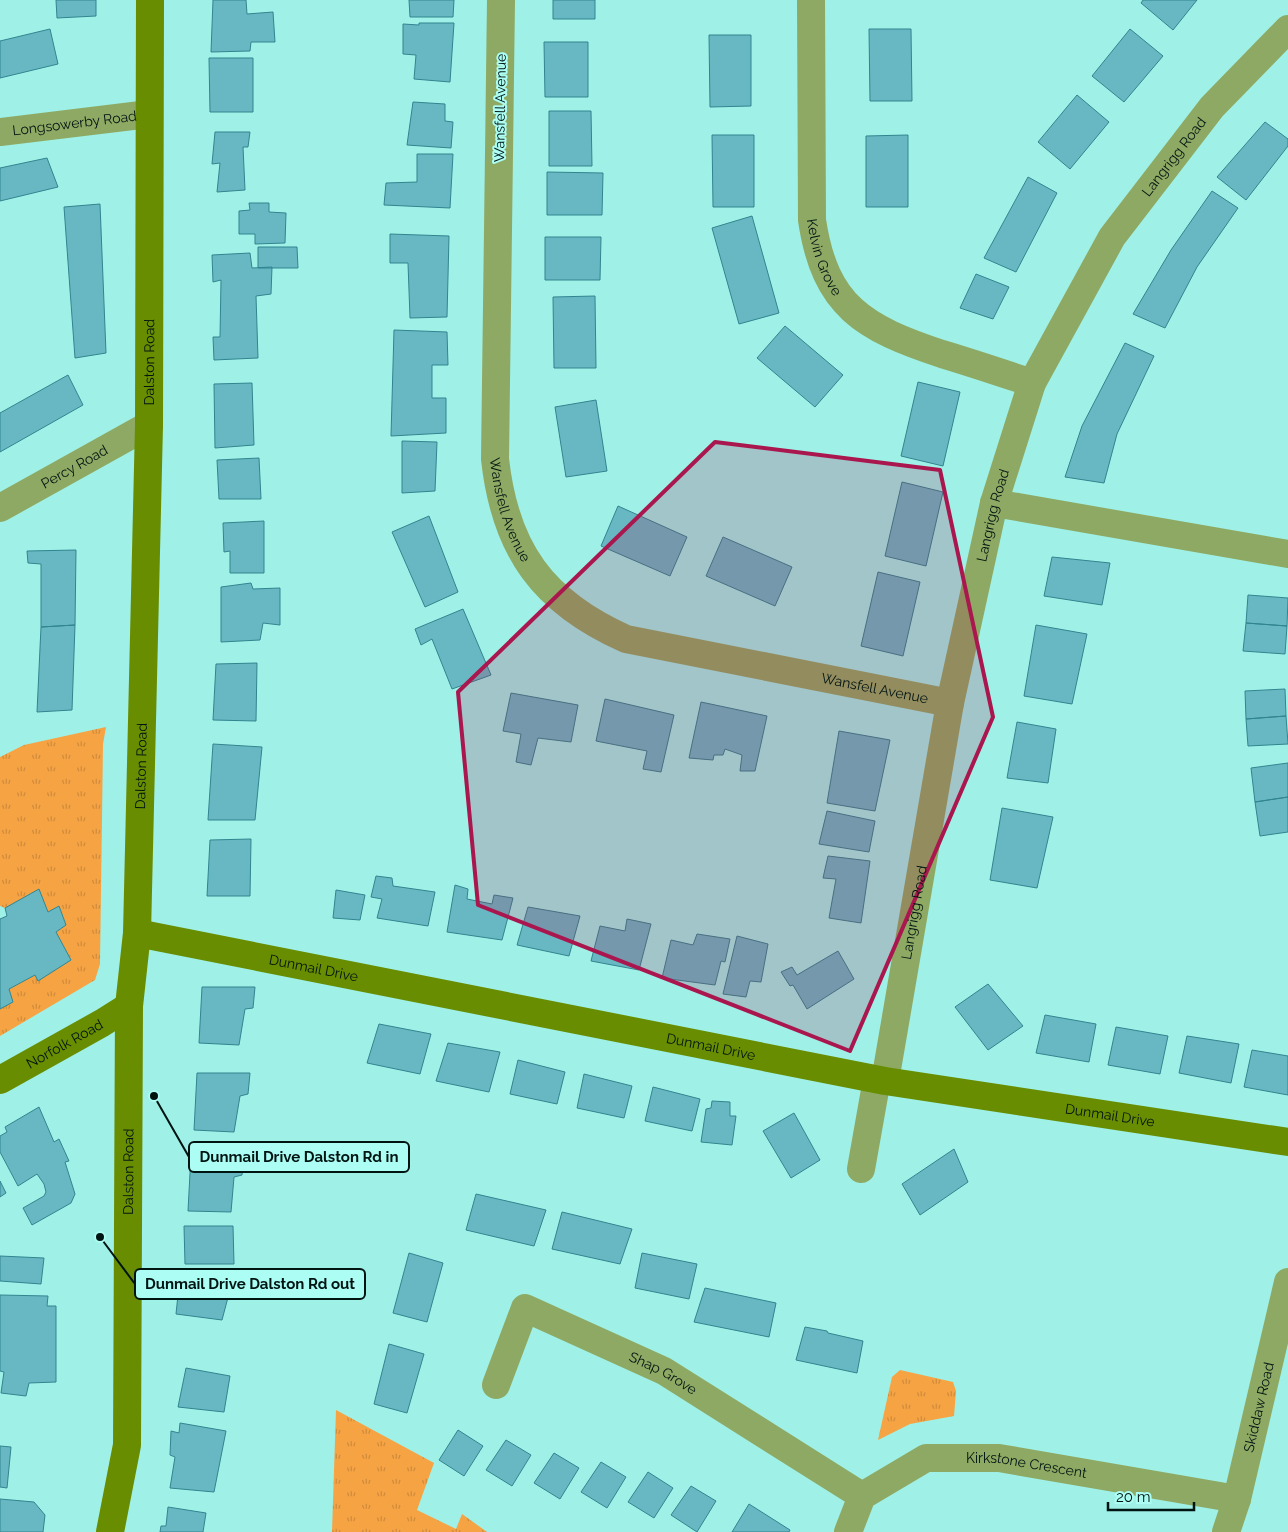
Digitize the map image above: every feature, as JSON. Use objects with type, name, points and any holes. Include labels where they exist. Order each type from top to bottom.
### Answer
[{"type":"main road","name":"Dalston Road","points":[[110,1532],[127,1445],[129,1006],[137,933],[148,425],[150,0]]},
{"type":"main road","name":"Dunmail Drive","points":[[137,933],[881,1080],[1288,1142]]},
{"type":"main road","name":"Norfolk Road","points":[[0,1080],[129,1006]]},
{"type":"street","name":"Wansfell Avenue","points":[[501,0],[495,459],[498,489],[509,526],[526,560],[546,586],[570,609],[597,626],[626,639],[950,703]]},
{"type":"street","name":"Kelvin Grove","points":[[811,0],[812,220],[816,245],[828,277],[843,302],[857,316],[881,332],[907,343],[1032,383]]},
{"type":"street","name":"Langrigg Road","points":[[861,1169],[881,1080],[950,703],[994,503],[1032,383],[1112,237],[1212,107],[1288,29]]},
{"type":"street","name":"Longsowerby Road","points":[[0,132],[149,114]]},
{"type":"street","name":"Percy Road","points":[[0,508],[148,425]]},
{"type":"street","points":[[994,503],[1288,554]]},
{"type":"street","name":"Skiddaw Road","points":[[1226,1532],[1237,1499],[1288,1282]]},
{"type":"street","name":"Shap Grove","points":[[496,1385],[525,1308],[664,1371],[862,1496]]},
{"type":"street","name":"Kirkstone Crescent","points":[[862,1496],[926,1458],[999,1458],[1237,1499]]},
{"type":"street","points":[[848,1532],[862,1496]]},
{"type":"highlighted area","points":[[715,442],[940,470],[993,717],[850,1051],[478,905],[458,692]]},
{"type":"green space","points":[[106,727],[103,744],[100,964],[95,980],[0,1036],[0,1009],[9,989],[35,975],[38,980],[71,960],[56,932],[66,925],[59,906],[48,912],[39,890],[5,908],[0,906],[0,757],[24,745]]},
{"type":"green space","points":[[900,1370],[953,1382],[956,1391],[954,1416],[910,1424],[878,1440],[892,1377]]},
{"type":"green space","points":[[336,1410],[434,1463],[417,1510],[456,1529],[462,1514],[487,1532],[332,1532]]},
{"type":"building","points":[[56,0],[96,0],[96,16],[57,18]]},
{"type":"building","points":[[213,0],[246,0],[247,14],[273,12],[275,42],[251,42],[250,51],[211,52]]},
{"type":"building","points":[[409,0],[454,0],[453,17],[410,17]]},
{"type":"building","points":[[553,0],[595,0],[595,19],[553,19]]},
{"type":"building","points":[[1143,0],[1197,0],[1173,30],[1141,3]]},
{"type":"building","points":[[419,23],[454,23],[450,82],[414,79],[416,55],[403,54],[403,24],[419,25]]},
{"type":"building","points":[[50,29],[58,64],[0,78],[0,41]]},
{"type":"building","points":[[869,29],[911,29],[912,101],[870,101]]},
{"type":"building","points":[[1130,29],[1163,56],[1124,102],[1092,76]]},
{"type":"building","points":[[709,35],[751,35],[751,106],[710,107]]},
{"type":"building","points":[[544,42],[588,42],[588,97],[545,97]]},
{"type":"building","points":[[209,58],[253,58],[253,112],[210,112]]},
{"type":"building","points":[[1077,95],[1109,122],[1070,169],[1038,142]]},
{"type":"building","points":[[413,102],[445,104],[445,121],[453,122],[451,148],[407,145]]},
{"type":"building","points":[[549,111],[591,111],[592,166],[549,166]]},
{"type":"building","points":[[1265,122],[1288,139],[1288,146],[1246,200],[1217,177]]},
{"type":"building","points":[[215,132],[250,132],[248,147],[243,147],[245,190],[217,192],[220,163],[212,164]]},
{"type":"building","points":[[712,135],[754,135],[754,207],[713,207]]},
{"type":"building","points":[[908,135],[908,207],[866,207],[866,136]]},
{"type":"building","points":[[417,154],[453,154],[450,208],[384,205],[386,183],[417,182]]},
{"type":"building","points":[[47,158],[58,187],[0,201],[0,168]]},
{"type":"building","points":[[547,172],[603,173],[602,215],[547,215]]},
{"type":"building","points":[[1028,177],[1057,193],[1016,272],[984,258]]},
{"type":"building","points":[[1212,191],[1238,208],[1197,267],[1165,328],[1133,314],[1171,250]]},
{"type":"building","points":[[249,203],[269,203],[269,212],[286,213],[285,243],[255,244],[255,234],[239,234],[239,211],[250,210]]},
{"type":"building","points":[[100,204],[106,353],[75,358],[64,207]]},
{"type":"building","points":[[752,216],[779,313],[739,324],[712,228]]},
{"type":"building","points":[[390,234],[449,236],[447,317],[410,318],[408,263],[390,263]]},
{"type":"building","points":[[545,237],[601,237],[600,280],[545,280]]},
{"type":"building","points":[[258,247],[297,247],[298,268],[258,268]]},
{"type":"building","points":[[250,253],[252,268],[272,267],[271,294],[256,296],[258,358],[214,360],[213,337],[220,337],[221,280],[213,282],[212,255]]},
{"type":"building","points":[[976,274],[1009,287],[993,319],[960,308]]},
{"type":"building","points":[[595,296],[596,368],[554,368],[553,297]]},
{"type":"building","points":[[785,326],[843,375],[815,407],[757,358]]},
{"type":"building","points":[[394,330],[447,332],[448,365],[432,365],[432,398],[446,398],[446,433],[391,436]]},
{"type":"building","points":[[1125,343],[1154,356],[1117,434],[1104,483],[1065,477],[1082,426]]},
{"type":"building","points":[[68,375],[83,405],[0,452],[0,413]]},
{"type":"building","points":[[918,382],[960,392],[943,466],[901,456]]},
{"type":"building","points":[[252,383],[254,445],[215,448],[214,384]]},
{"type":"building","points":[[596,400],[607,471],[566,477],[555,407]]},
{"type":"building","points":[[402,441],[437,442],[435,491],[402,493]]},
{"type":"building","points":[[259,458],[261,499],[219,499],[217,460]]},
{"type":"building","points":[[902,482],[943,492],[926,566],[885,556]]},
{"type":"building","points":[[618,506],[687,537],[670,576],[601,546]]},
{"type":"building","points":[[429,516],[458,592],[425,607],[392,532]]},
{"type":"building","points":[[264,521],[264,573],[230,573],[230,551],[224,552],[223,523]]},
{"type":"building","points":[[723,537],[792,567],[775,606],[706,576]]},
{"type":"building","points":[[76,550],[75,625],[41,627],[41,564],[28,563],[27,551]]},
{"type":"building","points":[[1052,557],[1110,563],[1102,605],[1044,596]]},
{"type":"building","points":[[878,572],[920,582],[903,656],[861,646]]},
{"type":"building","points":[[251,583],[253,589],[280,588],[280,625],[263,623],[260,640],[221,642],[221,587]]},
{"type":"building","points":[[1248,595],[1288,598],[1287,626],[1246,623]]},
{"type":"building","points":[[463,609],[491,675],[452,689],[432,639],[421,645],[415,629]]},
{"type":"building","points":[[1246,623],[1287,626],[1285,654],[1243,651]]},
{"type":"building","points":[[75,625],[72,710],[37,712],[41,627]]},
{"type":"building","points":[[1036,625],[1087,634],[1072,704],[1024,696]]},
{"type":"building","points":[[257,663],[256,721],[213,720],[216,664]]},
{"type":"building","points":[[1285,689],[1286,716],[1246,719],[1245,691]]},
{"type":"building","points":[[511,693],[578,705],[571,742],[538,738],[531,765],[516,762],[521,734],[503,731]]},
{"type":"building","points":[[605,699],[674,715],[661,772],[643,769],[647,751],[596,741]]},
{"type":"building","points":[[701,702],[767,716],[755,771],[740,771],[742,755],[725,749],[723,755],[714,755],[713,760],[689,758]]},
{"type":"building","points":[[1286,716],[1288,744],[1248,746],[1246,719]]},
{"type":"building","points":[[1017,722],[1056,729],[1048,783],[1007,778]]},
{"type":"building","points":[[839,731],[890,740],[875,811],[827,803]]},
{"type":"building","points":[[213,744],[262,747],[255,820],[208,820]]},
{"type":"building","points":[[1288,763],[1288,797],[1255,802],[1251,768]]},
{"type":"building","points":[[1288,797],[1288,832],[1260,836],[1255,802]]},
{"type":"building","points":[[1002,808],[1053,817],[1037,888],[990,880]]},
{"type":"building","points":[[827,811],[875,821],[869,852],[819,844]]},
{"type":"building","points":[[251,839],[250,896],[207,896],[210,840]]},
{"type":"building","points":[[828,856],[870,861],[861,923],[829,918],[836,879],[823,878]]},
{"type":"building","points":[[376,876],[392,878],[393,886],[435,892],[428,926],[377,918],[382,899],[371,897]]},
{"type":"building","points":[[455,885],[468,889],[467,899],[492,904],[494,895],[513,898],[502,940],[447,932]]},
{"type":"building","points":[[39,889],[48,912],[59,906],[66,925],[56,932],[71,960],[38,981],[35,975],[9,989],[13,1002],[0,1009],[0,919],[7,916],[5,908]]},
{"type":"building","points":[[336,890],[365,895],[360,920],[333,918]]},
{"type":"building","points":[[528,907],[580,916],[569,956],[517,945]]},
{"type":"building","points":[[627,919],[651,924],[639,970],[591,961],[600,926],[625,931]]},
{"type":"building","points":[[697,934],[730,939],[725,962],[721,961],[715,985],[662,978],[671,940],[693,945]]},
{"type":"building","points":[[737,936],[768,944],[761,982],[750,981],[746,997],[723,994]]},
{"type":"building","points":[[838,951],[854,979],[807,1009],[793,985],[790,986],[781,972],[792,967],[797,975]]},
{"type":"building","points":[[988,984],[1023,1026],[988,1050],[955,1007]]},
{"type":"building","points":[[202,987],[255,987],[253,1008],[245,1009],[239,1045],[199,1043]]},
{"type":"building","points":[[1045,1015],[1096,1024],[1089,1062],[1036,1053]]},
{"type":"building","points":[[379,1024],[431,1034],[420,1074],[367,1063]]},
{"type":"building","points":[[1116,1027],[1168,1036],[1160,1074],[1108,1065]]},
{"type":"building","points":[[1187,1036],[1239,1044],[1231,1083],[1179,1073]]},
{"type":"building","points":[[448,1043],[500,1052],[489,1092],[436,1081]]},
{"type":"building","points":[[1252,1050],[1288,1056],[1288,1095],[1244,1087]]},
{"type":"building","points":[[518,1060],[565,1072],[557,1104],[510,1094]]},
{"type":"building","points":[[197,1073],[250,1073],[248,1094],[240,1096],[234,1132],[194,1130]]},
{"type":"building","points":[[584,1074],[632,1086],[624,1118],[577,1108]]},
{"type":"building","points":[[653,1087],[700,1099],[692,1131],[645,1121]]},
{"type":"building","points":[[712,1101],[730,1102],[730,1116],[736,1116],[732,1145],[701,1142],[706,1109],[711,1108]]},
{"type":"building","points":[[39,1107],[54,1142],[59,1139],[69,1161],[65,1162],[75,1194],[71,1203],[32,1225],[23,1208],[44,1196],[46,1192],[44,1184],[37,1174],[18,1186],[0,1152],[0,1136],[7,1132],[5,1127]]},
{"type":"building","points":[[794,1113],[820,1160],[791,1178],[763,1131]]},
{"type":"building","points":[[954,1149],[968,1182],[920,1215],[902,1184]]},
{"type":"building","points":[[191,1154],[244,1155],[242,1175],[234,1177],[231,1212],[188,1211]]},
{"type":"building","points":[[0,1181],[6,1193],[0,1197]]},
{"type":"building","points":[[476,1194],[546,1210],[534,1246],[466,1230]]},
{"type":"building","points":[[562,1212],[632,1229],[620,1264],[552,1249]]},
{"type":"building","points":[[184,1226],[233,1226],[234,1264],[185,1264]]},
{"type":"building","points":[[409,1253],[443,1263],[427,1322],[393,1313]]},
{"type":"building","points":[[642,1253],[697,1264],[689,1299],[635,1288]]},
{"type":"building","points":[[0,1256],[44,1258],[41,1284],[0,1281]]},
{"type":"building","points":[[185,1280],[231,1286],[222,1320],[176,1314],[178,1295],[186,1296]]},
{"type":"building","points":[[705,1288],[776,1303],[769,1337],[694,1322]]},
{"type":"building","points":[[0,1295],[48,1296],[47,1306],[56,1306],[56,1382],[29,1383],[26,1396],[1,1393],[4,1372],[0,1371]]},
{"type":"building","points":[[805,1327],[863,1341],[857,1373],[796,1360]]},
{"type":"building","points":[[389,1344],[424,1354],[407,1413],[374,1404]]},
{"type":"building","points":[[186,1368],[230,1376],[224,1412],[178,1407]]},
{"type":"building","points":[[180,1423],[226,1431],[214,1492],[170,1488],[175,1457],[170,1455],[171,1431],[179,1433]]},
{"type":"building","points":[[458,1430],[483,1446],[464,1476],[439,1460]]},
{"type":"building","points":[[506,1440],[531,1455],[512,1486],[486,1470]]},
{"type":"building","points":[[0,1446],[11,1447],[7,1488],[0,1487]]},
{"type":"building","points":[[554,1453],[579,1468],[560,1499],[534,1483]]},
{"type":"building","points":[[601,1462],[626,1477],[607,1508],[581,1492]]},
{"type":"building","points":[[648,1472],[673,1488],[654,1518],[628,1502]]},
{"type":"building","points":[[691,1486],[716,1501],[697,1532],[671,1515]]},
{"type":"building","points":[[0,1499],[34,1502],[45,1515],[43,1532],[0,1532]]},
{"type":"building","points":[[749,1504],[790,1530],[789,1532],[732,1532]]},
{"type":"building","points":[[168,1507],[206,1513],[203,1532],[160,1532],[161,1526],[166,1526]]},
{"type":"place","name":"Dunmail Drive Dalston Rd in","points":[[154,1096]]},
{"type":"place","name":"Dunmail Drive Dalston Rd out","points":[[100,1237]]}]
